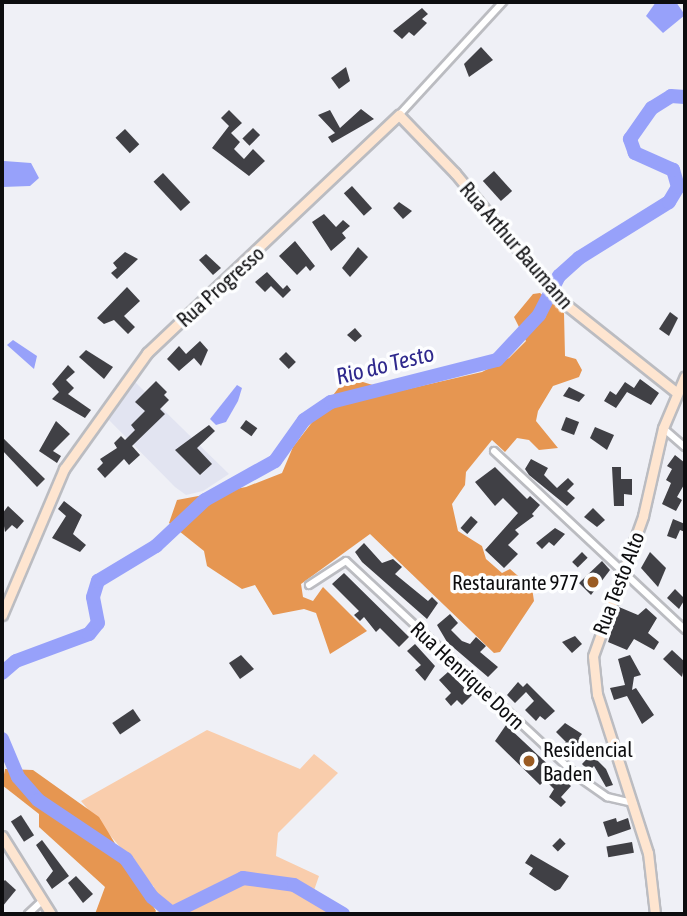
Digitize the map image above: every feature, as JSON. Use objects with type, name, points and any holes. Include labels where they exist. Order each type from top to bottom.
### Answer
[{"type":"street","name":"Rua Progresso","points":[[2,615],[64,469],[147,353],[399,115],[503,2]]},
{"type":"street","name":"Rua Arthur Baumann","points":[[399,115],[455,173],[559,299],[677,393]]},
{"type":"street","name":"Rua Testo Alto","points":[[655,914],[648,853],[593,676],[596,639],[643,516],[663,428],[685,376]]},
{"type":"street","points":[[663,428],[685,447]]},
{"type":"street","points":[[494,451],[685,630]]},
{"type":"street","name":"Rua Henrique Dorn","points":[[309,585],[346,561],[587,785],[618,802],[633,803]]},
{"type":"street","points":[[2,836],[51,914]]},
{"type":"street","points":[[28,914],[41,902]]},
{"type":"shaded area","points":[[540,293],[564,313],[565,356],[576,359],[582,370],[579,377],[553,386],[538,411],[536,421],[558,448],[539,450],[529,440],[517,438],[505,452],[492,440],[466,472],[465,485],[452,504],[458,531],[482,546],[486,559],[502,573],[510,569],[532,588],[534,601],[500,652],[494,653],[370,534],[301,584],[303,597],[313,601],[323,587],[367,631],[330,654],[316,613],[304,609],[273,615],[255,585],[242,589],[207,566],[204,551],[169,523],[177,500],[246,487],[282,473],[293,447],[347,377],[395,392],[482,372],[509,358],[526,341],[514,317],[533,294]]},
{"type":"shaded area","points":[[134,381],[229,474],[203,491],[186,495],[175,487],[106,417]]},
{"type":"shaded area","points":[[207,730],[300,769],[314,754],[338,773],[278,833],[276,856],[319,876],[311,899],[334,914],[158,914],[154,887],[81,801]]},
{"type":"shaded area","points":[[5,769],[33,770],[99,817],[156,911],[154,914],[95,914],[105,887],[39,827],[39,814],[2,785]]},
{"type":"water","points":[[656,2],[676,2],[685,15],[663,33],[646,16]]},
{"type":"water","points":[[4,161],[31,163],[39,178],[30,186],[2,187]]},
{"type":"water","points":[[13,340],[37,356],[34,369],[7,345]]},
{"type":"water","points":[[237,385],[242,388],[238,401],[226,422],[216,425],[210,419]]},
{"type":"building","points":[[422,8],[428,14],[422,19],[427,23],[414,36],[409,32],[402,39],[393,31]]},
{"type":"building","points":[[481,47],[493,60],[469,77],[464,64]]},
{"type":"building","points":[[346,67],[350,81],[339,89],[331,78]]},
{"type":"building","points":[[361,109],[374,119],[332,143],[328,137],[335,133],[318,115],[330,110],[340,128]]},
{"type":"building","points":[[229,110],[242,123],[231,133],[240,142],[234,149],[244,159],[253,149],[265,161],[249,176],[212,148],[229,126],[221,118]]},
{"type":"building","points":[[253,128],[260,135],[249,146],[242,139]]},
{"type":"building","points":[[125,129],[139,144],[130,153],[115,138]]},
{"type":"building","points":[[494,171],[512,191],[501,201],[483,181]]},
{"type":"building","points":[[163,173],[190,202],[181,211],[153,182]]},
{"type":"building","points":[[352,186],[372,208],[364,216],[344,193]]},
{"type":"building","points":[[399,202],[412,211],[403,219],[393,208]]},
{"type":"building","points":[[324,214],[336,227],[343,220],[350,226],[342,233],[346,238],[331,251],[312,222]]},
{"type":"building","points":[[295,241],[315,266],[310,271],[306,266],[297,275],[279,256]]},
{"type":"building","points":[[358,247],[368,257],[350,277],[342,268]]},
{"type":"building","points":[[125,252],[138,259],[117,279],[111,273],[117,268],[113,263]]},
{"type":"building","points":[[206,254],[221,268],[213,275],[199,260]]},
{"type":"building","points":[[267,272],[283,289],[287,285],[291,290],[283,298],[271,286],[265,292],[255,282]]},
{"type":"building","points":[[127,287],[140,301],[124,316],[135,327],[128,334],[114,320],[104,324],[97,318]]},
{"type":"building","points":[[670,312],[678,318],[669,336],[659,329]]},
{"type":"building","points":[[355,328],[362,336],[355,342],[347,335]]},
{"type":"building","points":[[200,341],[208,350],[201,366],[194,358],[179,371],[167,359],[179,346],[186,354]]},
{"type":"building","points":[[86,350],[113,367],[104,379],[79,357]]},
{"type":"building","points":[[286,352],[296,362],[289,369],[279,359]]},
{"type":"building","points":[[68,365],[75,372],[66,380],[74,388],[68,394],[91,410],[85,418],[52,399],[59,392],[52,384]]},
{"type":"building","points":[[640,379],[659,393],[651,405],[627,392],[616,408],[604,401],[610,391],[616,395],[625,382],[634,388]]},
{"type":"building","points":[[156,381],[167,392],[164,395],[169,400],[160,409],[165,414],[132,446],[140,455],[129,465],[124,459],[105,478],[97,469],[103,463],[100,459],[117,448],[114,443],[121,436],[125,440],[135,430],[131,425],[145,411],[135,402]]},
{"type":"building","points":[[569,387],[585,395],[579,402],[563,396]]},
{"type":"building","points":[[566,417],[579,422],[574,435],[561,430]]},
{"type":"building","points":[[246,420],[257,428],[251,436],[240,428]]},
{"type":"building","points":[[56,421],[70,434],[53,451],[61,456],[57,463],[39,451]]},
{"type":"building","points":[[209,425],[215,431],[197,448],[212,464],[200,475],[175,450]]},
{"type":"building","points":[[595,427],[614,435],[607,450],[590,438]]},
{"type":"building","points":[[2,437],[45,479],[37,487],[2,450]]},
{"type":"building","points":[[675,455],[685,463],[685,483],[677,497],[682,500],[676,511],[662,504],[671,483],[666,480],[672,469],[667,466]]},
{"type":"building","points":[[531,459],[548,468],[544,475],[557,488],[568,478],[574,484],[567,491],[575,498],[567,506],[529,475],[525,469]]},
{"type":"building","points":[[495,467],[527,499],[530,496],[540,505],[532,514],[534,516],[515,530],[519,534],[508,545],[518,554],[504,568],[485,550],[518,513],[503,498],[495,506],[475,482]]},
{"type":"building","points":[[612,467],[621,467],[621,479],[632,479],[632,495],[624,494],[624,506],[614,506]]},
{"type":"building","points":[[64,501],[82,515],[73,534],[86,545],[80,552],[52,538],[66,516],[58,509]]},
{"type":"building","points":[[8,506],[24,521],[17,529],[12,525],[5,532],[2,514]]},
{"type":"building","points":[[593,508],[605,520],[597,527],[584,517]]},
{"type":"building","points":[[471,516],[478,522],[467,534],[461,528]]},
{"type":"building","points":[[673,519],[685,524],[685,532],[680,530],[676,539],[667,536]]},
{"type":"building","points":[[555,528],[565,534],[554,546],[549,542],[542,549],[536,543]]},
{"type":"building","points":[[364,543],[382,563],[393,559],[402,567],[395,574],[428,601],[432,597],[438,603],[427,619],[362,562],[355,552]]},
{"type":"building","points":[[582,552],[588,558],[578,568],[572,562]]},
{"type":"building","points":[[650,552],[666,568],[658,587],[641,568]]},
{"type":"building","name":"Restaurante 977","points":[[602,561],[610,570],[591,595],[579,583]]},
{"type":"building","points":[[344,573],[409,637],[399,647],[380,628],[376,632],[364,617],[360,621],[354,615],[359,611],[332,584]]},
{"type":"building","points":[[675,589],[685,599],[679,609],[667,598]]},
{"type":"building","points":[[619,607],[638,615],[646,608],[657,618],[648,633],[659,642],[654,650],[634,639],[627,650],[608,642]]},
{"type":"building","points":[[450,614],[458,623],[451,630],[462,641],[470,644],[476,637],[486,646],[480,652],[498,667],[488,677],[447,642],[437,625]]},
{"type":"building","points":[[575,636],[582,644],[572,653],[562,642]]},
{"type":"building","points":[[415,644],[435,666],[425,681],[415,670],[421,665],[407,651]]},
{"type":"building","points":[[672,650],[685,662],[682,677],[663,659]]},
{"type":"building","points":[[241,655],[254,669],[240,679],[229,663]]},
{"type":"building","points":[[630,655],[641,675],[634,677],[632,690],[636,688],[654,715],[642,724],[627,696],[614,700],[610,688],[625,685],[618,659]]},
{"type":"building","points":[[448,672],[472,695],[462,705],[457,700],[451,706],[445,699],[451,693],[439,680]]},
{"type":"building","points":[[518,682],[523,687],[527,683],[555,711],[545,720],[540,716],[536,721],[525,710],[534,701],[526,692],[515,703],[507,695]]},
{"type":"building","points":[[133,709],[141,721],[120,735],[112,723]]},
{"type":"building","points":[[565,723],[582,734],[579,738],[583,742],[566,753],[560,748],[566,742],[556,732]]},
{"type":"building","points":[[506,725],[571,786],[561,797],[566,802],[561,807],[549,797],[554,789],[545,780],[540,785],[495,741]]},
{"type":"building","points":[[597,748],[602,753],[596,759],[606,769],[613,785],[606,787],[594,766],[589,771],[582,764]]},
{"type":"building","points":[[21,815],[34,835],[24,842],[11,822]]},
{"type":"building","points":[[616,818],[617,822],[628,818],[631,829],[608,837],[603,822]]},
{"type":"building","points":[[560,838],[566,844],[558,851],[552,846]]},
{"type":"building","points":[[42,840],[69,876],[52,889],[46,880],[53,871],[36,845]]},
{"type":"building","points":[[632,842],[634,853],[608,857],[606,847]]},
{"type":"building","points":[[531,854],[569,876],[560,889],[555,891],[529,874],[533,868],[525,863]]},
{"type":"building","points":[[76,876],[93,894],[83,903],[68,883]]},
{"type":"building","points":[[5,880],[16,890],[2,907],[2,883]]},
{"type":"waterway","name":"Rio do Testo","points":[[2,673],[16,661],[89,634],[98,623],[93,597],[98,581],[156,546],[205,500],[275,461],[304,420],[331,402],[497,360],[539,315],[559,276],[579,258],[669,202],[678,187],[673,170],[635,153],[630,139],[652,108],[671,96],[685,97]]},
{"type":"waterway","name":"Rio do Testo","points":[[2,739],[18,777],[38,800],[126,859],[152,897],[172,913],[243,878],[294,885],[343,914]]},
{"type":"place","name":"Restaurante 977","points":[[593,582]]},
{"type":"place","name":"Residencial Baden","points":[[529,761]]}]
